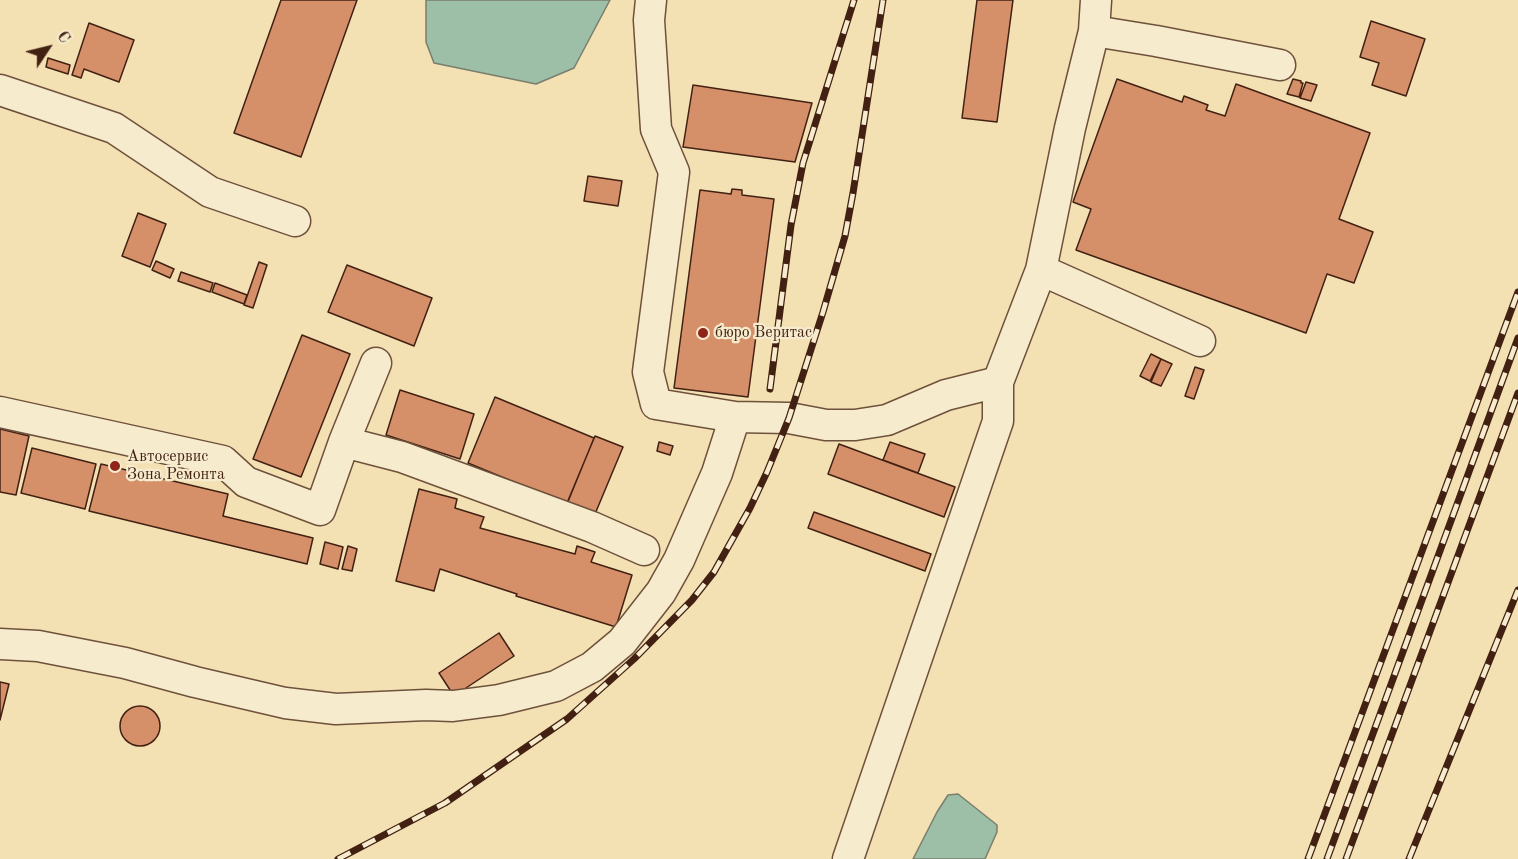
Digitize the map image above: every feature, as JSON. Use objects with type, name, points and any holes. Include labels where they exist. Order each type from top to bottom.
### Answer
[{"type":"lane","points":[[651,0],[649,20],[656,129],[674,172],[648,372],[656,404],[735,417],[789,418],[825,425],[855,425],[887,420],[946,395],[998,382]]},
{"type":"lane","points":[[848,859],[998,421],[998,382],[1041,270],[1070,128],[1094,31],[1096,0]]},
{"type":"lane","points":[[1094,31],[1280,65]]},
{"type":"lane","points":[[0,90],[114,128],[210,192],[296,221]]},
{"type":"lane","points":[[1041,270],[1200,341]]},
{"type":"lane","points":[[0,412],[223,461],[246,482],[320,510],[376,363]]},
{"type":"lane","points":[[0,644],[60,650],[125,663],[195,682],[285,702],[336,709],[453,706],[499,700],[556,686],[592,667],[622,642],[661,592],[679,560],[717,473],[735,417]]},
{"type":"lane","points":[[344,442],[402,457],[591,527],[644,550]]},
{"type":"shaded area","points":[[426,0],[610,0],[574,68],[536,84],[434,63],[426,42]]},
{"type":"shaded area","points":[[958,794],[997,825],[997,832],[985,859],[913,859],[948,795]]},
{"type":"building","points":[[281,0],[357,0],[301,157],[234,133]]},
{"type":"building","points":[[977,0],[1013,0],[997,122],[962,118]]},
{"type":"building","points":[[1371,21],[1425,39],[1406,96],[1372,85],[1379,63],[1360,57]]},
{"type":"building","points":[[89,23],[134,40],[119,82],[84,69],[81,78],[72,75]]},
{"type":"building","points":[[48,58],[70,65],[68,74],[46,67]]},
{"type":"building","points":[[1117,79],[1182,102],[1184,96],[1208,105],[1206,110],[1225,116],[1236,84],[1370,133],[1339,219],[1373,232],[1354,283],[1327,274],[1306,333],[1076,250],[1091,209],[1073,202]]},
{"type":"building","points":[[1293,79],[1303,83],[1299,97],[1287,94]]},
{"type":"building","points":[[1306,82],[1317,85],[1311,101],[1300,98]]},
{"type":"building","points":[[693,85],[812,103],[795,162],[683,147]]},
{"type":"building","points":[[588,176],[622,181],[618,206],[584,201]]},
{"type":"building","points":[[732,189],[742,190],[742,195],[774,199],[748,397],[674,388],[700,190],[731,194]]},
{"type":"building","points":[[138,213],[166,224],[150,267],[122,256]]},
{"type":"building","points":[[156,261],[174,269],[170,278],[152,270]]},
{"type":"building","points":[[259,262],[267,265],[253,308],[244,305]]},
{"type":"building","points":[[347,265],[432,298],[414,346],[328,312]]},
{"type":"building","points":[[181,272],[213,283],[210,292],[178,281]]},
{"type":"building","points":[[215,283],[247,295],[244,304],[212,292]]},
{"type":"building","points":[[302,335],[350,354],[301,477],[253,459]]},
{"type":"building","points":[[1151,354],[1161,359],[1150,381],[1140,376]]},
{"type":"building","points":[[1161,359],[1172,364],[1161,386],[1151,382]]},
{"type":"building","points":[[1195,367],[1204,370],[1194,399],[1185,396]]},
{"type":"building","points":[[400,390],[474,414],[460,459],[386,435]]},
{"type":"building","points":[[495,397],[594,438],[567,504],[468,463]]},
{"type":"building","points":[[0,429],[29,436],[16,495],[0,492]]},
{"type":"building","points":[[595,436],[623,447],[595,514],[567,503]]},
{"type":"building","points":[[659,442],[673,446],[670,455],[657,451]]},
{"type":"building","points":[[890,442],[925,454],[918,473],[883,460]]},
{"type":"building","points":[[839,444],[955,487],[944,517],[828,474]]},
{"type":"building","points":[[32,448],[96,464],[85,509],[21,493]]},
{"type":"building","points":[[101,464],[228,494],[223,516],[313,538],[307,564],[89,511]]},
{"type":"building","points":[[419,489],[457,499],[455,508],[484,517],[480,528],[575,554],[577,546],[595,552],[591,562],[632,575],[616,627],[516,596],[517,594],[440,569],[434,591],[396,581]]},
{"type":"building","points":[[814,512],[931,554],[925,571],[808,528]]},
{"type":"building","points":[[325,542],[343,547],[338,569],[320,564]]},
{"type":"building","points":[[348,546],[357,549],[352,571],[342,569]]},
{"type":"building","points":[[499,633],[514,656],[454,696],[439,673]]},
{"type":"building","points":[[0,682],[9,684],[0,720]]},
{"type":"building","points":[[140,706],[154,712],[160,726],[154,740],[140,746],[126,740],[120,726],[126,712]]},
{"type":"railway","points":[[770,389],[791,225],[803,163],[854,0]]},
{"type":"railway","points":[[338,859],[445,803],[567,719],[634,659],[692,600],[714,572],[750,508],[767,472],[789,418],[823,312],[845,236],[883,0]]},
{"type":"railway","points":[[1308,859],[1518,292]]},
{"type":"railway","points":[[1327,859],[1518,338]]},
{"type":"railway","points":[[1346,859],[1518,393]]},
{"type":"railway","points":[[1409,859],[1518,590]]},
{"type":"place","name":"бюро Веритас","points":[[703,333]]},
{"type":"place","name":"Автосервис Зона Ремонта","points":[[115,466]]}]
